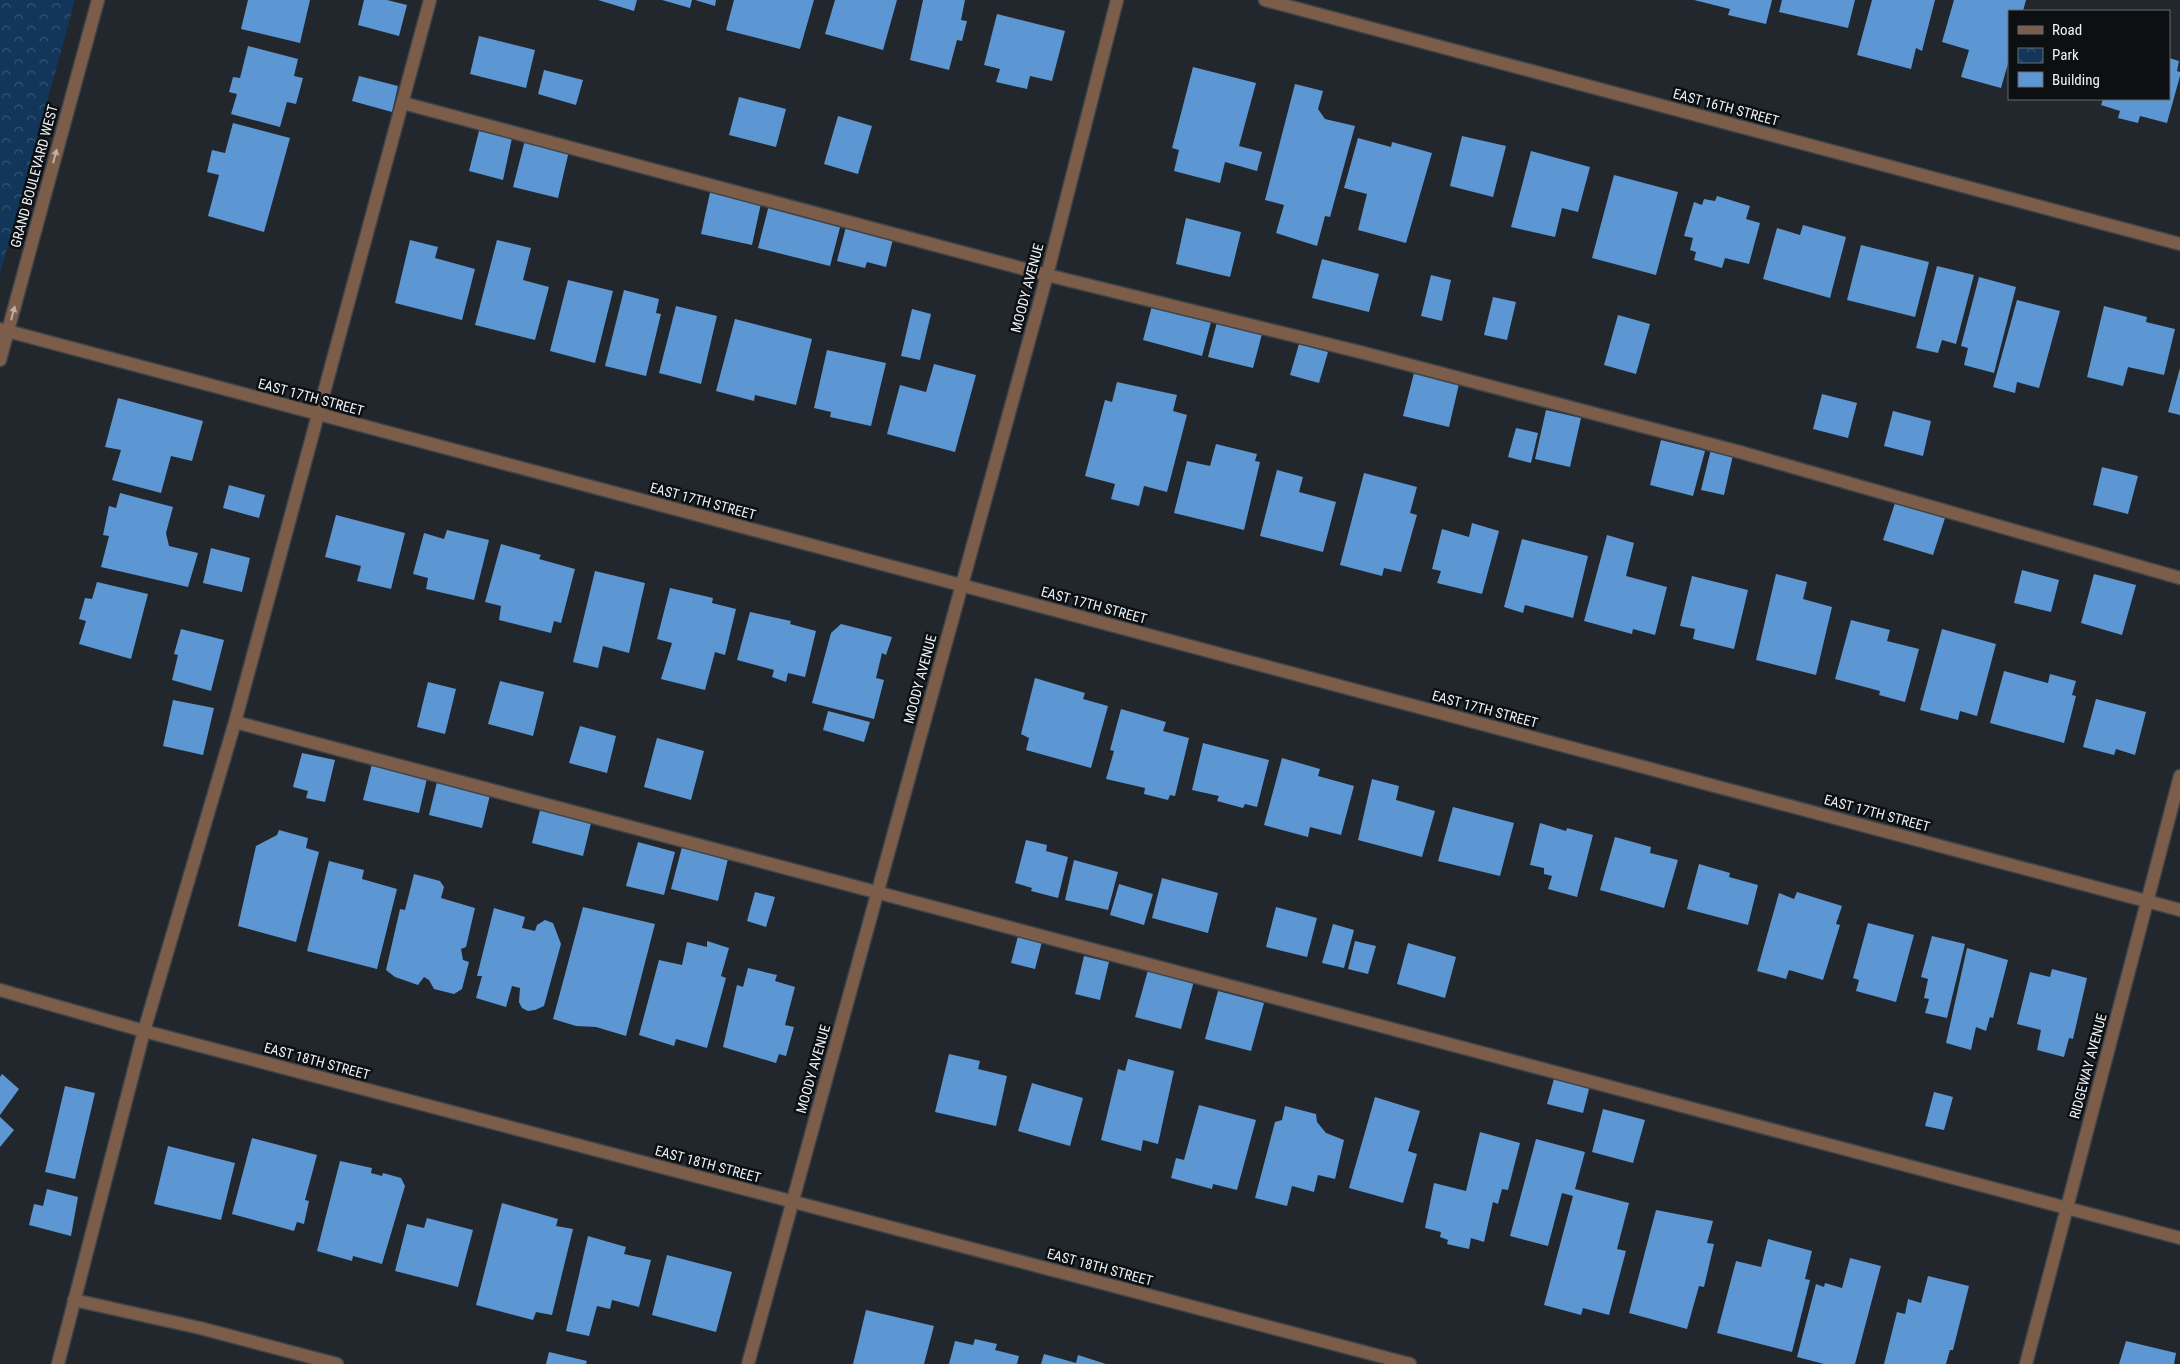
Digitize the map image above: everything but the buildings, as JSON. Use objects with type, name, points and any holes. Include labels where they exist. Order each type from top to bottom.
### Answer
[{"type":"street","name":"GRAND BOULEVARD WEST","points":[[0,360],[4,330],[98,0]]},
{"type":"street","points":[[58,1364],[144,1031],[235,722],[430,0]]},
{"type":"street","name":"MOODY AVENUE","points":[[748,1364],[1047,275],[1117,0]]},
{"type":"street","name":"EAST 16TH STREET","points":[[1265,0],[2180,244]]},
{"type":"street","points":[[403,103],[1047,275],[1364,352],[1740,452],[2180,578]]},
{"type":"street","name":"EAST 17TH STREET","points":[[4,330],[2180,910]]},
{"type":"street","points":[[235,722],[2180,1238]]},
{"type":"street","name":"RIDGEWAY AVENUE","points":[[2026,1364],[2180,776]]},
{"type":"street","name":"EAST 18TH STREET","points":[[0,990],[144,1031],[1410,1364]]},
{"type":"street","points":[[74,1300],[200,1328],[337,1364]]},
{"type":"green space","points":[[0,0],[75,0],[0,274]]}]
